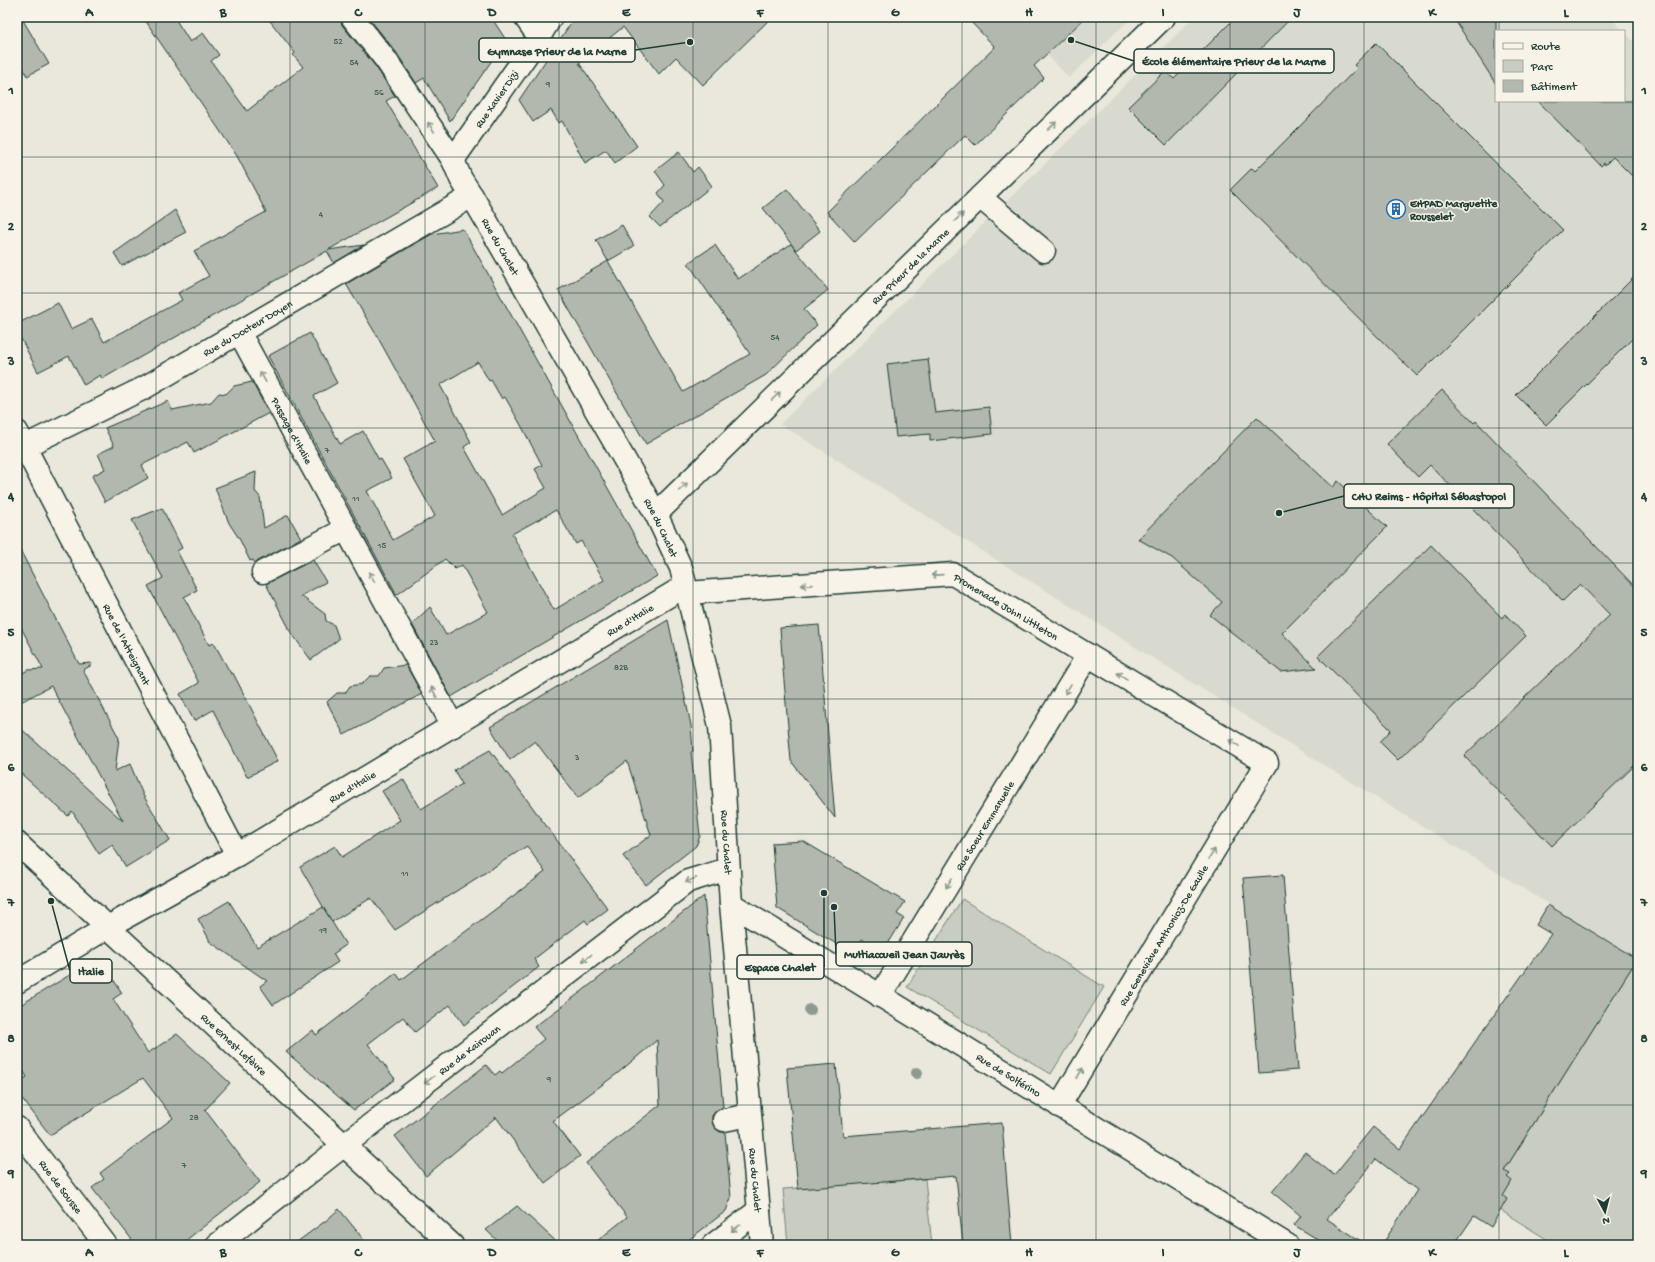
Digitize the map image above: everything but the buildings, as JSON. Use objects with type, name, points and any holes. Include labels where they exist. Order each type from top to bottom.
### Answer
[{"type":"street","name":"Rue du Chalet","points":[[352,17],[386,60],[452,160],[461,179],[656,514],[681,568],[720,726],[728,869],[762,1245]]},
{"type":"street","points":[[525,17],[539,37]]},
{"type":"street","name":"Rue Xavier Dizi","points":[[452,160],[552,17]]},
{"type":"street","name":"Rue Prieur de la Marne","points":[[656,514],[1164,17]]},
{"type":"street","name":"Rue du Docteur Doyen","points":[[19,443],[144,388],[472,196]]},
{"type":"street","points":[[980,197],[1044,251]]},
{"type":"street","name":"Passage d'Italie","points":[[239,332],[453,726]]},
{"type":"street","name":"Rue de l'Atteignant","points":[[19,443],[237,855]]},
{"type":"street","points":[[263,572],[346,529]]},
{"type":"street","name":"Promenade John Littleton","points":[[686,590],[953,574],[1267,763]]},
{"type":"street","name":"Rue d'Italie","points":[[17,982],[108,927],[237,855],[453,726],[686,590]]},
{"type":"street","name":"Rue Soeur Emmanuelle","points":[[880,996],[1088,655]]},
{"type":"street","name":"Rue Geneviève Anthonioz-De Gaulle","points":[[1059,1106],[1267,763]]},
{"type":"street","name":"Rue Ernest Lefèvre","points":[[17,843],[343,1146],[452,1245]]},
{"type":"street","name":"Rue de Kairouan","points":[[217,1245],[343,1146],[688,881],[728,869]]},
{"type":"street","name":"Rue de Solférino","points":[[731,904],[1287,1245]]},
{"type":"street","points":[[724,1120],[750,1114]]},
{"type":"street","name":"Rue de Sousse","points":[[17,1128],[106,1245]]},
{"type":"street","points":[[713,1245],[759,1210]]},
{"type":"shaded area","points":[[1027,17],[1132,17],[1069,78],[1019,25]]},
{"type":"shaded area","points":[[1194,17],[1610,17],[1623,30],[1495,30],[1495,102],[1625,102],[1625,32],[1638,46],[1637,959],[1301,751],[780,424]]},
{"type":"green space","points":[[962,899],[1104,987],[1051,1074],[907,987]]},
{"type":"green space","points":[[1638,957],[1638,1245],[1556,1245],[1484,1200],[1504,1171]]},
{"type":"green space","points":[[925,1179],[932,1245],[788,1245],[783,1189]]},
{"type":"place","name":"École élémentaire Prieur de la Marne","points":[[1071,40]]},
{"type":"place","name":"Gymnase Prieur de la Marne","points":[[690,42]]},
{"type":"place","name":"EHPAD Marguetite Rousselet","points":[[1396,209]]},
{"type":"place","name":"CHU Reims - Hôpital Sébastopol","points":[[1279,513]]},
{"type":"place","name":"Espace Chalet","points":[[824,893]]},
{"type":"place","name":"Italie","points":[[51,901]]},
{"type":"place","name":"Multiaccueil Jean Jaurès","points":[[834,907]]}]
